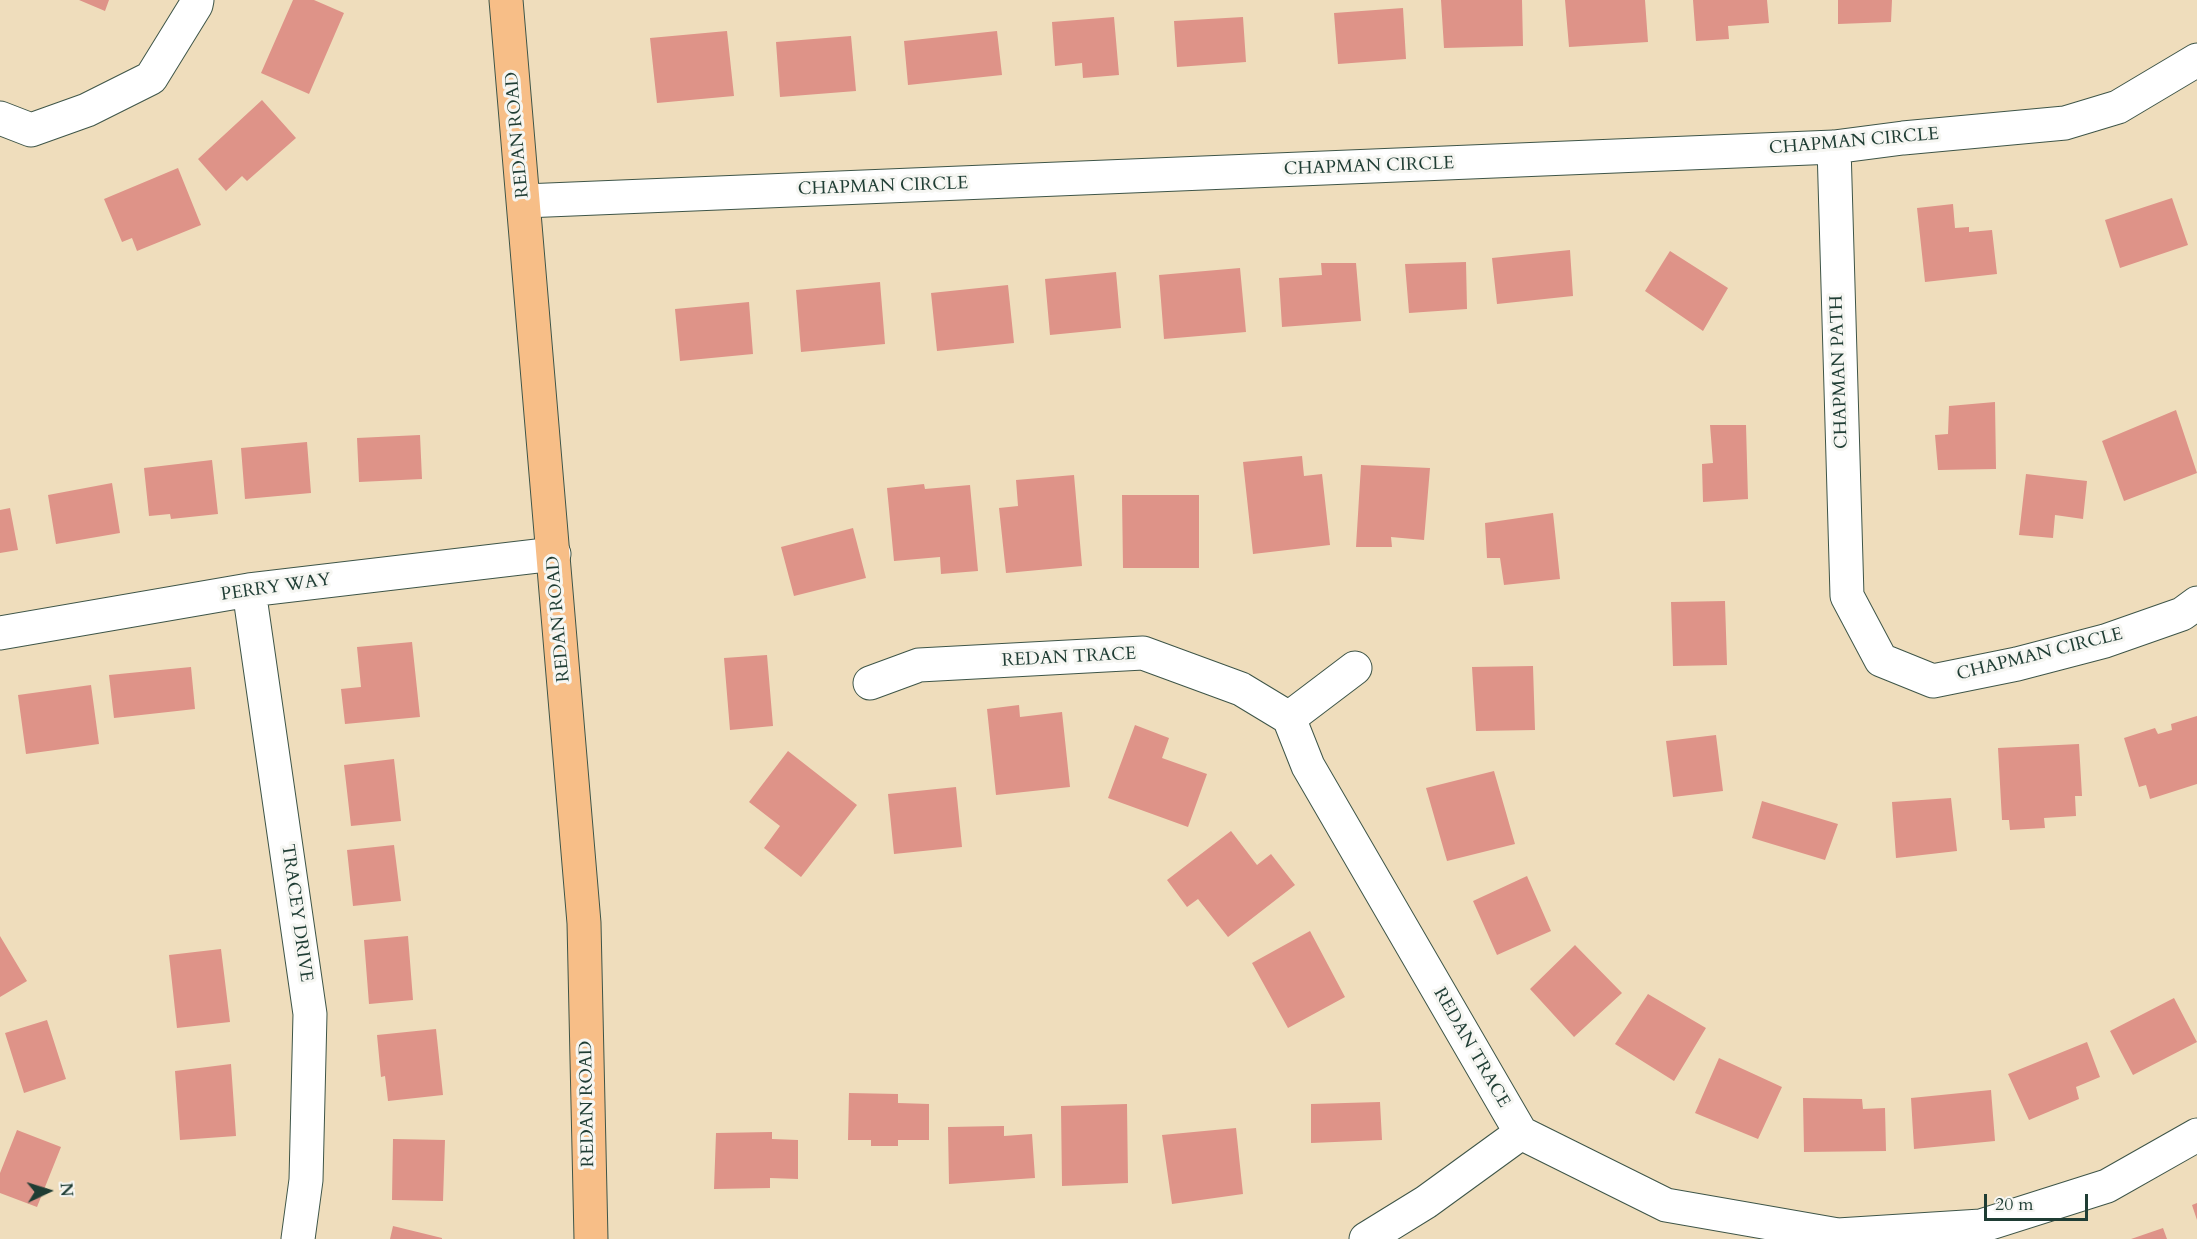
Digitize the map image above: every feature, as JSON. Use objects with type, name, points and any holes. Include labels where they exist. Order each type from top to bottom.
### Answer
[{"type":"main road","name":"REDAN ROAD","points":[[506,0],[584,923],[591,1239]]},
{"type":"street","points":[[0,118],[31,130],[87,110],[151,78],[197,0]]},
{"type":"street","name":"CHAPMAN CIRCLE","points":[[524,201],[1834,147],[1903,138],[2065,123],[2118,107],[2197,60]]},
{"type":"street","name":"CHAPMAN PATH","points":[[1834,147],[1847,596]]},
{"type":"street","name":"PERRY WAY","points":[[0,633],[249,590],[554,554]]},
{"type":"street","name":"TRACEY DRIVE","points":[[249,590],[310,1014],[306,1180],[298,1239]]},
{"type":"street","name":"CHAPMAN CIRCLE","points":[[1847,596],[1881,660],[1933,681],[2017,664],[2105,641],[2182,614],[2197,603]]},
{"type":"street","name":"REDAN TRACE","points":[[870,683],[919,666],[1143,653],[1241,689],[1289,718],[1308,766],[1521,1134]]},
{"type":"street","points":[[1289,718],[1355,669]]},
{"type":"street","points":[[1366,1239],[1426,1202],[1521,1134],[1666,1205],[1838,1235],[1981,1226],[2107,1186],[2197,1135]]},
{"type":"building","points":[[79,0],[109,0],[105,11]]},
{"type":"building","points":[[293,0],[314,0],[344,13],[309,94],[261,73]]},
{"type":"building","points":[[1441,0],[1522,0],[1523,46],[1444,48]]},
{"type":"building","points":[[1565,0],[1645,0],[1648,42],[1569,47]]},
{"type":"building","points":[[1693,0],[1767,0],[1769,23],[1728,26],[1729,39],[1696,41]]},
{"type":"building","points":[[1838,0],[1892,0],[1891,22],[1838,24]]},
{"type":"building","points":[[1403,8],[1406,59],[1338,64],[1334,13]]},
{"type":"building","points":[[1114,17],[1119,75],[1083,78],[1082,63],[1055,66],[1052,22]]},
{"type":"building","points":[[1243,17],[1246,62],[1177,67],[1174,21]]},
{"type":"building","points":[[727,31],[734,96],[657,103],[650,38]]},
{"type":"building","points":[[997,31],[1002,75],[908,85],[904,41]]},
{"type":"building","points":[[851,36],[856,91],[780,97],[776,42]]},
{"type":"building","points":[[262,100],[296,138],[247,181],[242,176],[226,191],[198,159]]},
{"type":"building","points":[[178,168],[201,225],[137,251],[132,238],[122,242],[104,199]]},
{"type":"building","points":[[2172,198],[2188,245],[2120,268],[2105,220]]},
{"type":"building","points":[[1953,204],[1955,228],[1969,227],[1969,232],[1992,230],[1997,274],[1925,282],[1917,208]]},
{"type":"building","points":[[1570,250],[1573,296],[1497,304],[1492,258]]},
{"type":"building","points":[[1670,251],[1728,288],[1703,331],[1645,291]]},
{"type":"building","points":[[1466,262],[1467,309],[1409,313],[1405,264]]},
{"type":"building","points":[[1321,263],[1356,263],[1361,321],[1282,327],[1279,278],[1322,275]]},
{"type":"building","points":[[1240,268],[1246,332],[1164,339],[1159,275]]},
{"type":"building","points":[[1116,272],[1121,328],[1050,335],[1045,279]]},
{"type":"building","points":[[880,282],[885,344],[801,352],[796,290]]},
{"type":"building","points":[[1008,285],[1014,343],[937,351],[931,293]]},
{"type":"building","points":[[749,302],[753,354],[680,361],[675,309]]},
{"type":"building","points":[[1995,402],[1996,469],[1938,470],[1935,435],[1948,434],[1949,406]]},
{"type":"building","points":[[2176,410],[2197,473],[2124,501],[2102,441]]},
{"type":"building","points":[[1710,425],[1746,425],[1748,499],[1703,502],[1702,464],[1713,463]]},
{"type":"building","points":[[420,435],[422,479],[359,482],[357,438]]},
{"type":"building","points":[[307,442],[311,493],[245,499],[241,448]]},
{"type":"building","points":[[1302,456],[1304,476],[1322,474],[1330,545],[1253,554],[1243,462]]},
{"type":"building","points":[[212,460],[218,514],[171,519],[170,514],[149,516],[144,468]]},
{"type":"building","points":[[1361,465],[1430,468],[1424,540],[1391,537],[1392,547],[1356,547]]},
{"type":"building","points":[[2026,474],[2087,481],[2083,519],[2055,515],[2053,538],[2019,535]]},
{"type":"building","points":[[1074,475],[1082,566],[1006,573],[999,508],[1018,506],[1016,480]]},
{"type":"building","points":[[112,483],[120,533],[56,544],[48,495]]},
{"type":"building","points":[[924,484],[925,489],[970,485],[978,571],[941,574],[940,557],[894,561],[887,488]]},
{"type":"building","points":[[1122,495],[1199,495],[1199,568],[1123,568]]},
{"type":"building","points":[[10,508],[18,550],[0,553],[0,510]]},
{"type":"building","points":[[1553,513],[1560,579],[1504,585],[1500,558],[1487,558],[1485,523]]},
{"type":"building","points":[[853,528],[866,578],[794,596],[781,547]]},
{"type":"building","points":[[1725,601],[1727,665],[1673,666],[1671,602]]},
{"type":"building","points":[[412,642],[420,717],[345,724],[341,689],[361,687],[357,647]]},
{"type":"building","points":[[767,655],[773,726],[730,730],[724,658]]},
{"type":"building","points":[[1533,666],[1535,730],[1476,731],[1472,667]]},
{"type":"building","points":[[191,667],[195,709],[114,718],[109,675]]},
{"type":"building","points":[[91,685],[99,744],[26,754],[18,695]]},
{"type":"building","points":[[1019,705],[1020,717],[1062,712],[1070,787],[996,795],[987,709]]},
{"type":"building","points":[[2197,716],[2197,784],[2150,799],[2146,785],[2139,787],[2124,738],[2155,728],[2158,734],[2172,730],[2171,724]]},
{"type":"building","points":[[1135,725],[1169,738],[1162,758],[1207,774],[1188,827],[1108,798]]},
{"type":"building","points":[[1716,735],[1723,791],[1673,797],[1666,741]]},
{"type":"building","points":[[2079,744],[2082,796],[2075,796],[2076,816],[2044,818],[2045,828],[2010,830],[2009,820],[2002,820],[1998,748]]},
{"type":"building","points":[[788,751],[857,805],[801,877],[764,848],[780,826],[749,802]]},
{"type":"building","points":[[394,759],[401,821],[351,826],[344,765]]},
{"type":"building","points":[[1494,771],[1515,844],[1447,861],[1426,788]]},
{"type":"building","points":[[956,787],[962,847],[894,854],[888,794]]},
{"type":"building","points":[[1951,798],[1957,851],[1896,858],[1892,802]]},
{"type":"building","points":[[1762,801],[1838,824],[1825,860],[1752,838]]},
{"type":"building","points":[[1231,831],[1257,865],[1271,854],[1295,885],[1228,937],[1198,899],[1187,907],[1167,880]]},
{"type":"building","points":[[394,845],[401,901],[353,906],[347,850]]},
{"type":"building","points":[[1527,876],[1551,931],[1497,955],[1473,901]]},
{"type":"building","points":[[1310,931],[1345,997],[1288,1028],[1252,963]]},
{"type":"building","points":[[0,936],[27,981],[0,997]]},
{"type":"building","points":[[408,936],[413,1000],[369,1004],[364,940]]},
{"type":"building","points":[[1575,945],[1622,993],[1574,1037],[1530,989]]},
{"type":"building","points":[[221,949],[230,1022],[177,1028],[169,955]]},
{"type":"building","points":[[1648,994],[1706,1028],[1674,1081],[1615,1044]]},
{"type":"building","points":[[2174,998],[2197,1042],[2133,1075],[2110,1031]]},
{"type":"building","points":[[47,1020],[66,1079],[24,1093],[5,1033]]},
{"type":"building","points":[[436,1029],[443,1095],[388,1101],[385,1076],[381,1077],[377,1035]]},
{"type":"building","points":[[2087,1042],[2100,1077],[2076,1087],[2079,1099],[2029,1120],[2008,1074]]},
{"type":"building","points":[[1719,1058],[1782,1087],[1758,1139],[1695,1113]]},
{"type":"building","points":[[231,1064],[236,1136],[180,1140],[175,1071]]},
{"type":"building","points":[[1991,1090],[1995,1141],[1914,1149],[1911,1098]]},
{"type":"building","points":[[849,1093],[898,1094],[898,1103],[929,1104],[929,1140],[898,1140],[898,1146],[871,1146],[871,1140],[848,1140]]},
{"type":"building","points":[[1803,1098],[1862,1099],[1863,1109],[1885,1108],[1886,1151],[1804,1152]]},
{"type":"building","points":[[1380,1102],[1382,1140],[1311,1143],[1311,1104]]},
{"type":"building","points":[[1127,1104],[1128,1183],[1062,1186],[1061,1106]]},
{"type":"building","points":[[1004,1126],[1004,1136],[1032,1134],[1035,1178],[949,1184],[948,1127]]},
{"type":"building","points":[[1236,1128],[1243,1194],[1172,1204],[1162,1135]]},
{"type":"building","points":[[17,1130],[61,1147],[37,1207],[0,1193],[0,1173]]},
{"type":"building","points":[[772,1132],[772,1139],[798,1140],[798,1179],[770,1178],[770,1188],[714,1189],[716,1133]]},
{"type":"building","points":[[393,1139],[445,1140],[443,1201],[392,1200]]},
{"type":"building","points":[[2197,1203],[2197,1220],[2192,1205]]},
{"type":"building","points":[[393,1226],[442,1238],[442,1239],[390,1239]]},
{"type":"building","points":[[2163,1228],[2167,1239],[2131,1239]]}]
